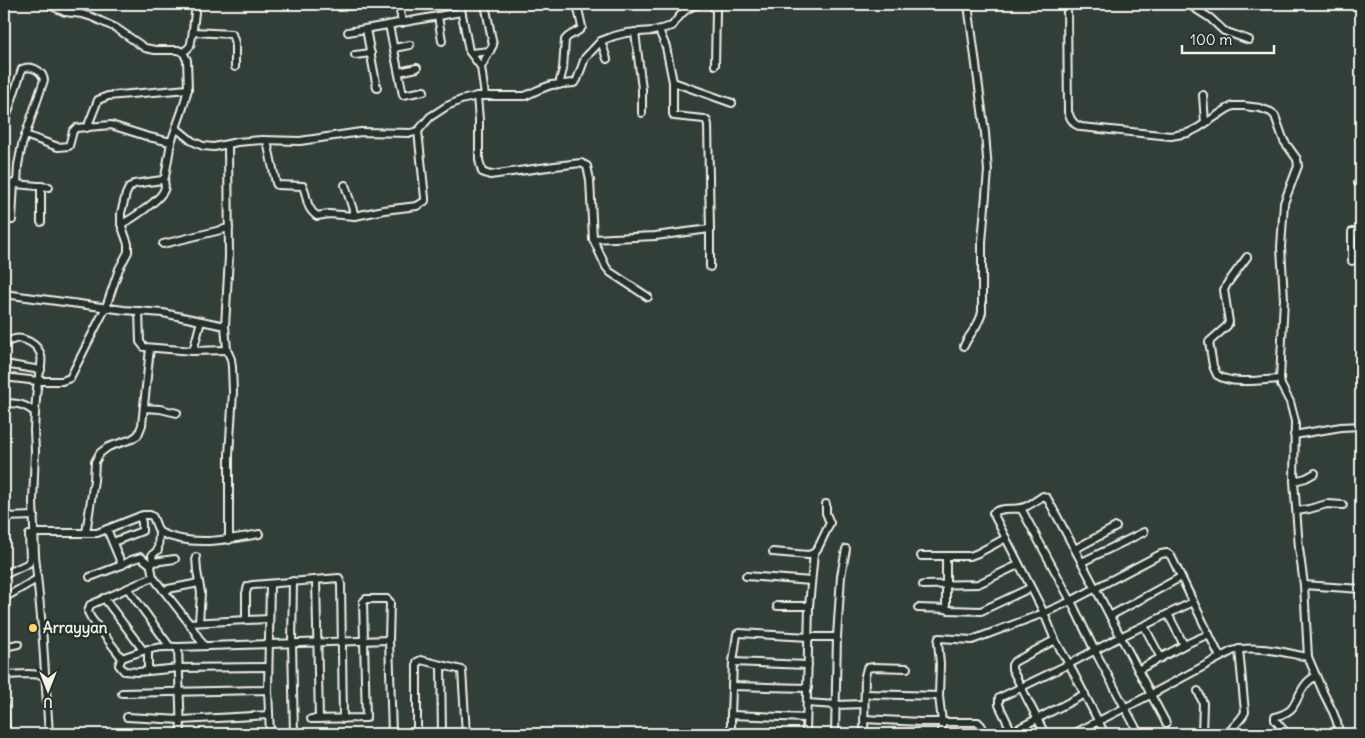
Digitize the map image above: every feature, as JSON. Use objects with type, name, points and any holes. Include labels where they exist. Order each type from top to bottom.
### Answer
[{"type":"street","points":[[47,4],[65,12],[92,17],[116,28],[145,48],[178,50],[183,52],[187,60],[188,88],[171,142],[164,179],[165,189],[161,195],[133,218],[121,224]]},
{"type":"street","points":[[183,52],[191,46],[196,4]]},
{"type":"street","points":[[340,7],[359,4]]},
{"type":"street","points":[[399,4],[402,22]]},
{"type":"street","points":[[460,4],[469,51],[481,67],[484,96]]},
{"type":"street","points":[[481,67],[493,45],[486,4]]},
{"type":"street","points":[[559,85],[565,40],[582,27],[577,4]]},
{"type":"street","points":[[176,128],[192,141],[203,146],[214,147],[250,140],[300,141],[361,132],[411,133],[418,131],[430,117],[461,100],[477,96],[525,96],[551,85],[574,83],[585,58],[601,41],[614,36],[635,32],[643,33],[672,26],[684,10],[698,4]]},
{"type":"street","points":[[711,4],[716,10],[715,65]]},
{"type":"street","points":[[964,346],[980,321],[982,312],[982,242],[988,171],[985,133],[968,4]]},
{"type":"street","points":[[1067,4],[1068,112],[1075,124],[1088,128],[1170,136],[1188,133],[1233,106],[1253,106],[1272,112],[1284,141],[1298,163],[1284,203],[1282,247],[1284,299],[1280,379],[1294,413],[1295,421],[1294,481],[1304,585],[1308,657],[1333,712],[1339,734]]},
{"type":"street","points":[[1188,4],[1210,18],[1224,31],[1249,40]]},
{"type":"street","points":[[348,32],[461,12]]},
{"type":"street","points":[[438,16],[442,41]]},
{"type":"street","points":[[389,25],[403,95],[424,91]]},
{"type":"street","points":[[366,29],[377,88]]},
{"type":"street","points":[[659,30],[666,47],[673,82],[674,116],[704,119],[708,125],[710,267]]},
{"type":"street","points":[[193,32],[232,34],[236,47],[235,67]]},
{"type":"street","points":[[635,32],[642,89],[642,113]]},
{"type":"street","points":[[601,41],[606,60]]},
{"type":"street","points":[[394,48],[410,45]]},
{"type":"street","points":[[471,53],[490,51]]},
{"type":"street","points":[[355,55],[371,53]]},
{"type":"street","points":[[4,124],[6,112],[22,68],[38,70],[43,75],[44,80],[25,135],[18,165],[12,220]]},
{"type":"street","points":[[399,72],[417,68]]},
{"type":"street","points":[[673,82],[732,103]]},
{"type":"street","points":[[87,128],[98,100],[108,96],[188,88]]},
{"type":"street","points":[[1203,95],[1205,123]]},
{"type":"street","points":[[477,96],[479,160],[482,172],[490,175],[556,166],[584,164],[587,166],[590,180],[593,239],[606,267],[610,272],[648,297]]},
{"type":"street","points":[[25,135],[58,147],[63,147],[69,146],[73,131],[76,128],[111,126],[171,142]]},
{"type":"street","points":[[267,141],[277,185],[303,186],[310,210],[318,216],[328,214],[355,216],[412,207],[425,202],[418,131]]},
{"type":"street","points":[[228,145],[229,257],[225,326],[227,350],[231,359],[233,392],[229,455],[230,540]]},
{"type":"street","points":[[4,377],[38,381],[62,381],[70,378],[106,307],[119,269],[128,252],[128,244],[121,224],[121,213],[129,188],[134,184],[164,179]]},
{"type":"street","points":[[4,184],[45,187],[41,222]]},
{"type":"street","points":[[345,185],[355,216]]},
{"type":"street","points":[[163,244],[229,228]]},
{"type":"street","points":[[593,239],[655,236],[710,229]]},
{"type":"street","points":[[1352,262],[1352,232],[1361,232]]},
{"type":"street","points":[[1352,254],[1361,254]]},
{"type":"street","points":[[1247,258],[1227,284],[1223,293],[1228,322],[1227,326],[1209,342],[1213,366],[1216,375],[1227,379],[1249,381],[1280,379]]},
{"type":"street","points":[[4,294],[170,314],[225,326]]},
{"type":"street","points":[[138,311],[141,345],[144,347],[227,350]]},
{"type":"street","points":[[193,350],[201,321]]},
{"type":"street","points":[[4,343],[17,338],[29,342],[41,355],[41,370],[35,413],[34,516],[30,558],[29,563],[4,575]]},
{"type":"street","points":[[86,533],[95,462],[100,453],[108,447],[138,435],[142,425],[150,348]]},
{"type":"street","points":[[4,364],[41,370]]},
{"type":"street","points":[[4,403],[21,404],[35,413]]},
{"type":"street","points":[[144,408],[177,413]]},
{"type":"street","points":[[1294,435],[1361,426]]},
{"type":"street","points":[[1294,481],[1315,473]]},
{"type":"street","points":[[1105,734],[1055,640],[1044,613],[993,516],[994,512],[1020,509],[1045,496],[1082,562],[1166,723]]},
{"type":"street","points":[[806,734],[810,581],[814,553],[830,523],[826,513],[826,504]]},
{"type":"street","points":[[1297,511],[1324,505],[1344,505]]},
{"type":"street","points":[[1020,509],[1139,734]]},
{"type":"street","points":[[32,534],[97,533],[104,532],[107,529],[140,516],[148,515],[153,517],[159,532],[158,550],[152,555],[153,577],[189,623],[204,646]]},
{"type":"street","points":[[4,517],[34,516]]},
{"type":"street","points":[[113,542],[141,532],[143,529],[140,516]]},
{"type":"street","points":[[1075,549],[1116,527]]},
{"type":"street","points":[[107,529],[122,565]]},
{"type":"street","points":[[159,532],[179,539],[202,541],[230,540],[259,534]]},
{"type":"street","points":[[1082,562],[1144,532]]},
{"type":"street","points":[[32,534],[49,734]]},
{"type":"street","points":[[921,556],[970,556],[1006,538]]},
{"type":"street","points":[[834,734],[837,637],[841,576],[846,549]]},
{"type":"street","points":[[773,552],[814,553]]},
{"type":"street","points":[[942,734],[938,696],[939,638],[972,640],[1044,613],[1164,553],[1171,556],[1220,658]]},
{"type":"street","points":[[196,556],[201,593],[199,622]]},
{"type":"street","points":[[946,556],[946,609]]},
{"type":"street","points":[[90,577],[141,557],[152,563],[175,559]]},
{"type":"street","points":[[923,584],[978,584],[1018,564]]},
{"type":"street","points":[[746,576],[810,581]]},
{"type":"street","points":[[122,658],[91,618],[88,612],[90,605],[153,577]]},
{"type":"street","points":[[1110,616],[1181,577]]},
{"type":"street","points":[[246,620],[246,593],[248,586],[339,578],[341,582],[343,719]]},
{"type":"street","points":[[4,598],[37,579]]},
{"type":"street","points":[[316,580],[319,719]]},
{"type":"street","points":[[293,581],[294,734]]},
{"type":"street","points":[[163,590],[199,583]]},
{"type":"street","points":[[270,584],[268,667],[270,734]]},
{"type":"street","points":[[1304,585],[1361,589]]},
{"type":"street","points":[[918,608],[981,612],[1030,588]]},
{"type":"street","points":[[128,589],[170,646]]},
{"type":"street","points":[[104,598],[145,650],[148,671]]},
{"type":"street","points":[[311,719],[369,718],[363,602],[366,599],[387,599],[390,602],[389,640],[392,734]]},
{"type":"street","points":[[1085,694],[1010,733],[999,705],[999,698],[1193,602]]},
{"type":"street","points":[[777,606],[809,606]]},
{"type":"street","points":[[1168,614],[1184,645]]},
{"type":"street","points":[[189,623],[269,619]]},
{"type":"street","points":[[1144,626],[1161,658]]},
{"type":"street","points":[[731,734],[733,662],[738,633],[837,637]]},
{"type":"street","points":[[1138,670],[1209,634]]},
{"type":"street","points":[[268,667],[179,668],[138,672],[124,671],[119,665],[122,658],[145,650],[170,646],[389,640]]},
{"type":"street","points":[[1045,734],[1020,687],[1012,669],[1012,663],[1055,640]]},
{"type":"street","points":[[4,648],[18,644]]},
{"type":"street","points":[[178,647],[181,734]]},
{"type":"street","points":[[1073,734],[1232,651],[1254,648],[1308,657]]},
{"type":"street","points":[[1228,734],[1243,716],[1244,712],[1239,649]]},
{"type":"street","points":[[418,734],[417,662],[420,660],[460,669],[462,672],[466,734]]},
{"type":"street","points":[[733,662],[808,665]]},
{"type":"street","points":[[441,665],[442,734]]},
{"type":"street","points":[[864,734],[864,676],[867,668],[907,668]]},
{"type":"street","points":[[4,675],[44,675]]},
{"type":"street","points":[[1287,734],[1275,718],[1292,708],[1302,688],[1309,680],[1316,676]]},
{"type":"street","points":[[732,686],[808,688]]},
{"type":"street","points":[[122,693],[268,690]]},
{"type":"street","points":[[1198,691],[1203,703],[1202,734]]},
{"type":"street","points":[[865,694],[938,696]]},
{"type":"street","points":[[4,704],[6,734]]},
{"type":"street","points":[[807,704],[864,704]]},
{"type":"street","points":[[127,717],[181,720],[269,715]]},
{"type":"street","points":[[732,715],[806,718]]},
{"type":"street","points":[[864,719],[920,722],[978,722],[986,734]]},
{"type":"place","name":"Arrayyan","points":[[33,628]]}]
